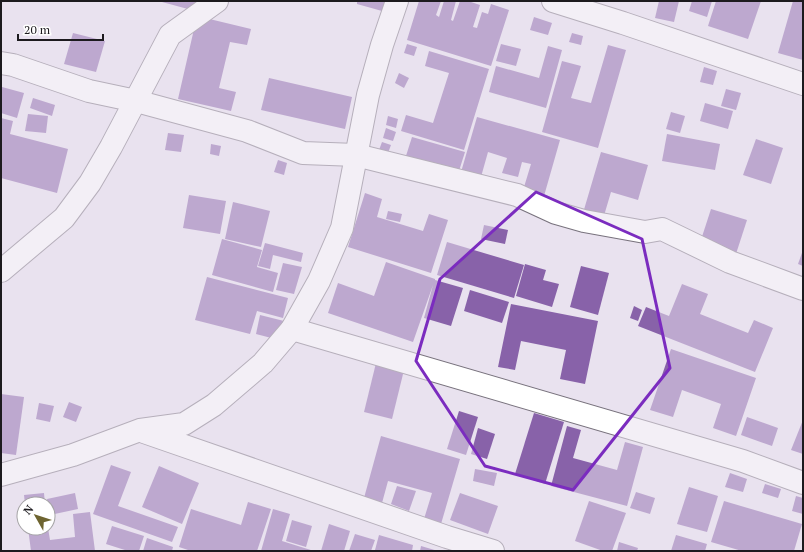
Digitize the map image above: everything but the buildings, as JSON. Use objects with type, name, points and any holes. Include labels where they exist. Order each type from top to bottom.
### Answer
[{"type":"street","points":[[1,271],[64,218],[90,183],[111,148],[170,35],[217,1]]},
{"type":"street","points":[[1,476],[72,454],[140,430],[184,424],[214,405],[263,363],[292,329],[319,281],[342,228],[368,95],[382,45],[397,1]]},
{"type":"street","points":[[553,1],[803,84]]},
{"type":"street","points":[[1,63],[13,65],[89,91],[136,101],[247,131],[303,153],[356,155],[517,195],[556,213],[584,221],[645,232],[662,229],[730,262],[803,289]]},
{"type":"street","points":[[292,329],[735,458],[803,483]]},
{"type":"street","points":[[140,430],[447,537],[493,551]]},
{"type":"highlighted area","points":[[536,192],[642,239],[670,368],[573,490],[485,466],[416,361],[440,279]]}]
